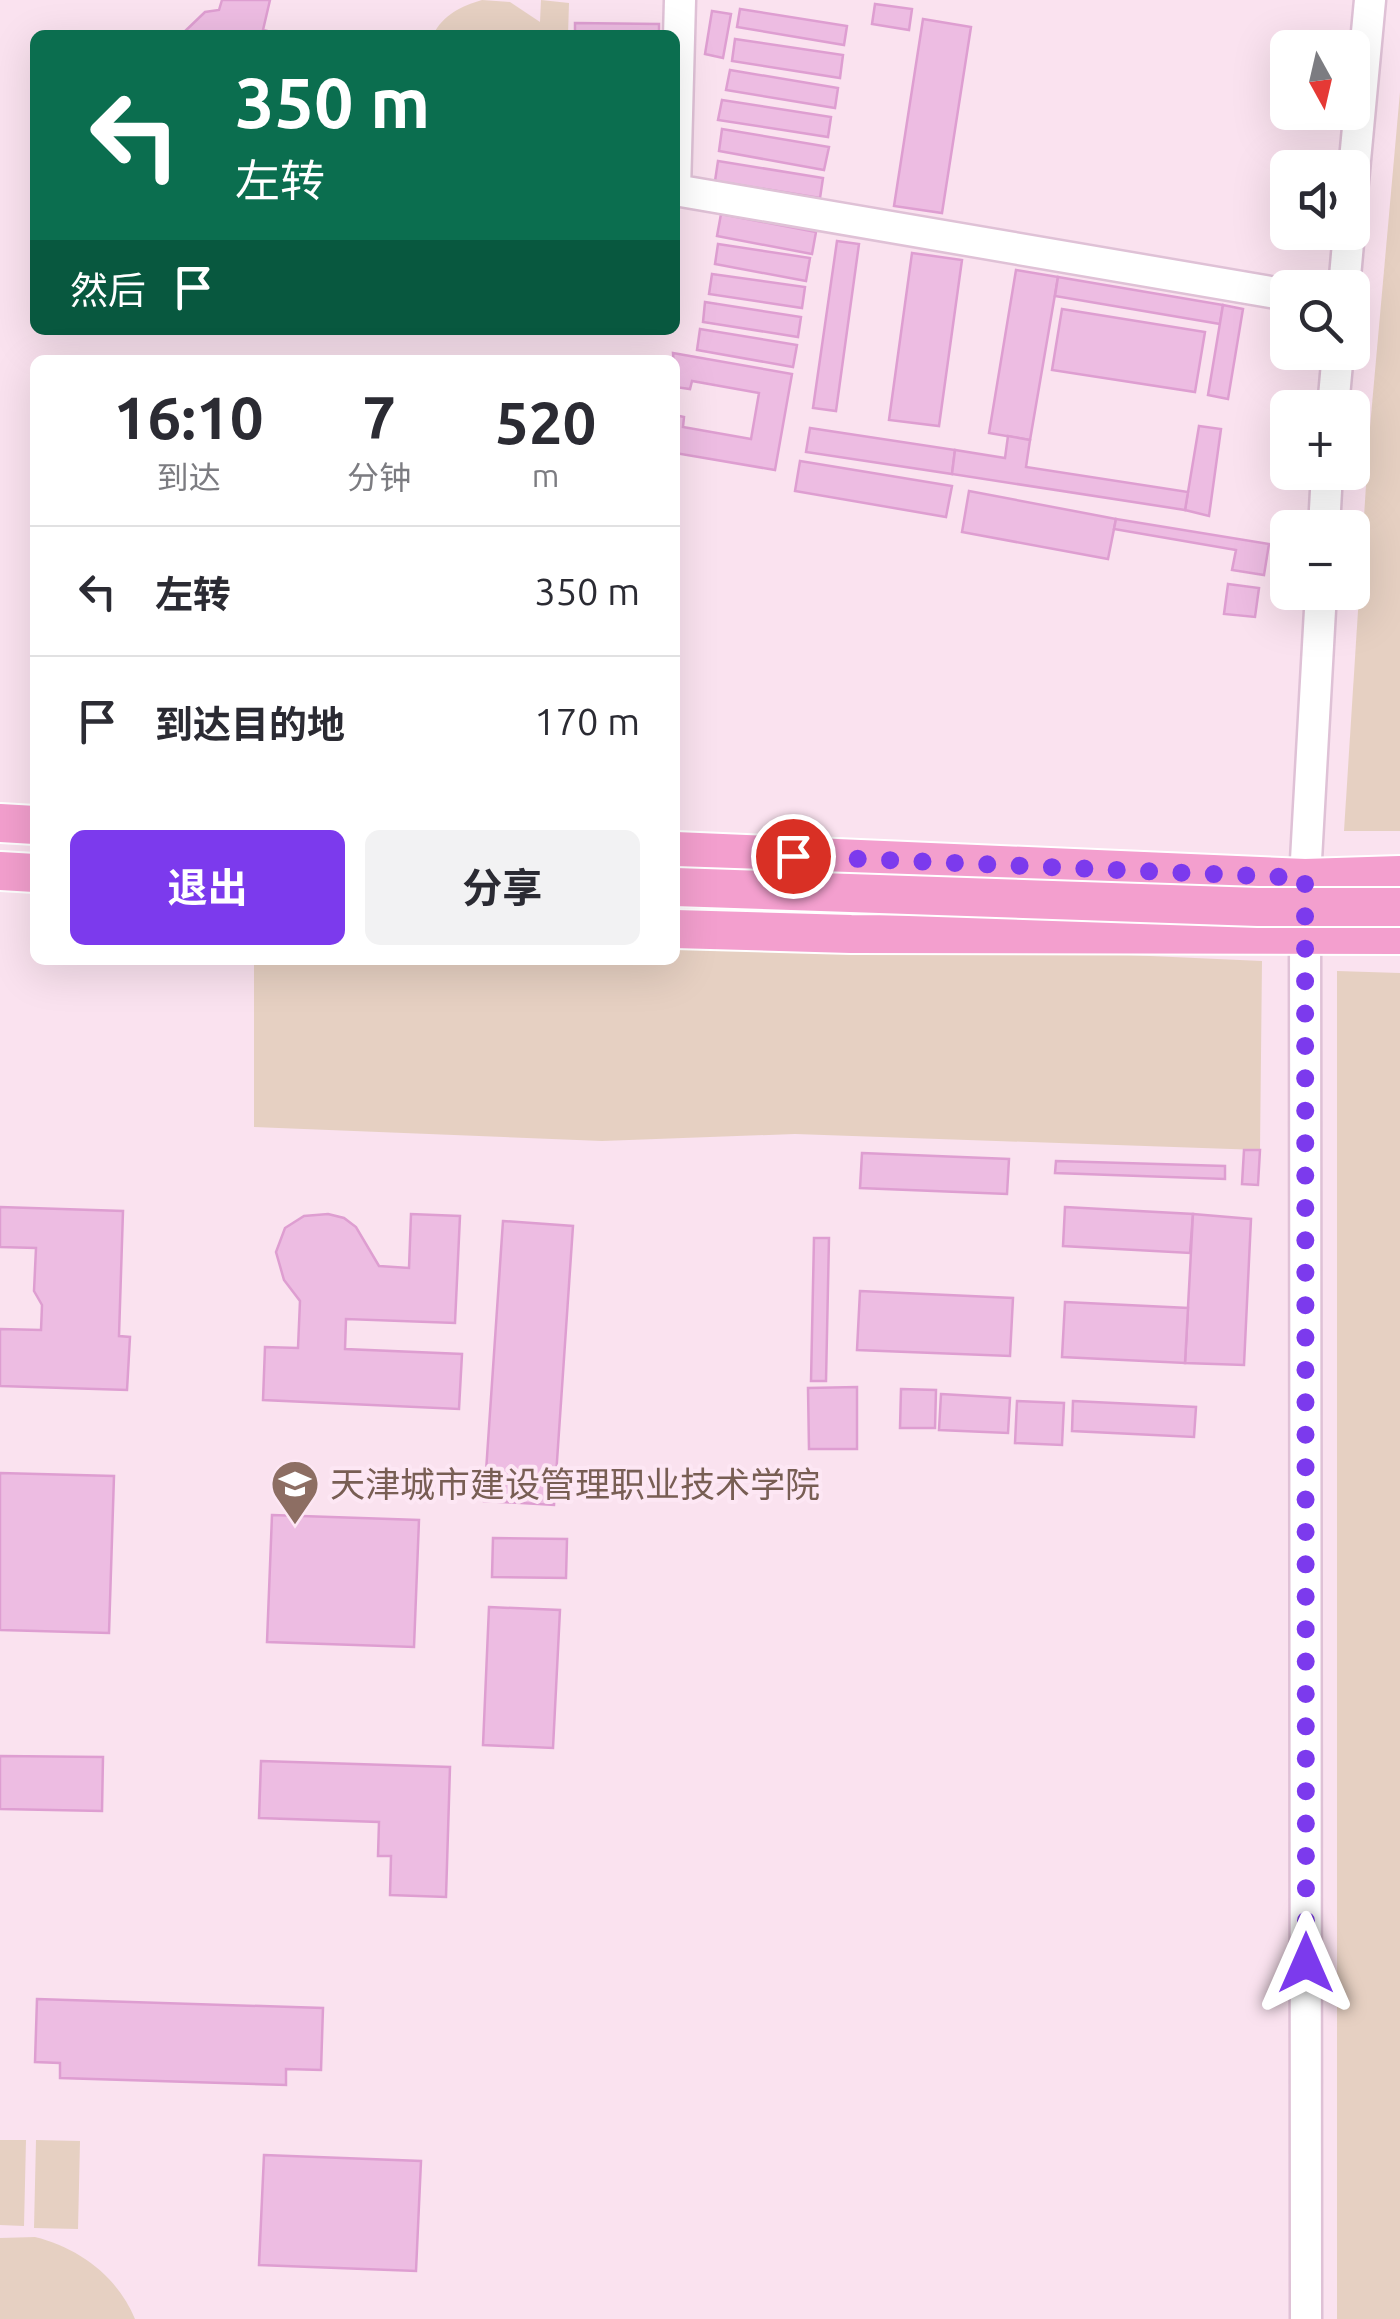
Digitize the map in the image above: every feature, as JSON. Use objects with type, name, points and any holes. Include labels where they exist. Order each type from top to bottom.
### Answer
[{"type":"main road","points":[[0,823],[30,825]]},
{"type":"main road","points":[[680,851],[1305,878],[1400,875]]},
{"type":"main road","points":[[0,870],[30,873]]},
{"type":"main road","points":[[680,887],[1258,908],[1400,907]]},
{"type":"main road","points":[[680,929],[852,934],[1400,935]]},
{"type":"street","points":[[679,30],[680,0]]},
{"type":"street","points":[[1356,150],[1370,0]]},
{"type":"street","points":[[680,191],[1270,292]]},
{"type":"street","points":[[1306,2319],[1305,878],[1320,610]]},
{"type":"shaded area","points":[[482,0],[510,2],[540,22],[541,0],[569,3],[568,30],[436,30],[453,12]]},
{"type":"shaded area","points":[[1400,92],[1400,831],[1344,831],[1358,610],[1370,610],[1370,510],[1364,510],[1366,490],[1370,490],[1370,427]]},
{"type":"shaded area","points":[[680,935],[1262,961],[1260,1150],[795,1134],[602,1141],[254,1127],[254,965],[680,965]]},
{"type":"shaded area","points":[[1337,971],[1400,973],[1400,2319],[1337,2319]]},
{"type":"shaded area","points":[[0,2140],[26,2140],[24,2226],[0,2225]]},
{"type":"shaded area","points":[[36,2140],[80,2141],[78,2229],[34,2228]]},
{"type":"shaded area","points":[[35,2237],[67,2248],[95,2266],[118,2290],[135,2319],[0,2319],[0,2238]]},
{"type":"building","points":[[222,0],[270,0],[263,30],[186,30],[205,12],[219,10]]},
{"type":"building","points":[[875,4],[912,9],[909,30],[872,24]]},
{"type":"building","points":[[740,9],[847,26],[844,45],[737,27]]},
{"type":"building","points":[[712,11],[731,14],[723,58],[705,54]]},
{"type":"building","points":[[923,19],[971,27],[942,213],[894,206]]},
{"type":"building","points":[[575,23],[659,24],[659,30],[575,30]]},
{"type":"building","points":[[735,39],[843,55],[840,78],[732,61]]},
{"type":"building","points":[[730,70],[838,88],[835,108],[726,90]]},
{"type":"building","points":[[722,100],[831,117],[828,137],[718,120]]},
{"type":"building","points":[[722,129],[829,147],[824,170],[719,151]]},
{"type":"building","points":[[718,161],[823,178],[820,198],[715,181]]},
{"type":"building","points":[[721,214],[816,232],[812,254],[717,236]]},
{"type":"building","points":[[837,241],[859,244],[836,411],[813,408]]},
{"type":"building","points":[[718,244],[810,258],[806,281],[715,264]]},
{"type":"building","points":[[912,253],[962,260],[939,426],[889,420]]},
{"type":"building","points":[[1016,270],[1058,277],[1030,440],[989,433]]},
{"type":"building","points":[[712,274],[805,287],[802,308],[709,294]]},
{"type":"building","points":[[1058,277],[1223,305],[1220,324],[1055,296]]},
{"type":"building","points":[[705,302],[801,317],[798,337],[703,322]]},
{"type":"building","points":[[1223,305],[1243,309],[1228,399],[1208,395]]},
{"type":"building","points":[[1062,309],[1205,332],[1195,392],[1052,370]]},
{"type":"building","points":[[700,329],[797,345],[793,367],[697,350]]},
{"type":"building","points":[[673,353],[792,374],[775,470],[680,454],[680,416],[684,417],[683,427],[751,439],[759,393],[692,381],[690,389],[680,388],[680,355]]},
{"type":"building","points":[[1199,426],[1221,429],[1209,516],[1185,510]]},
{"type":"building","points":[[810,428],[955,450],[952,474],[806,452]]},
{"type":"building","points":[[1008,436],[1030,440],[1026,467],[1188,492],[1185,510],[952,474],[955,450],[1005,458]]},
{"type":"building","points":[[800,461],[952,486],[946,517],[795,491]]},
{"type":"building","points":[[969,491],[1116,519],[1108,559],[962,532]]},
{"type":"building","points":[[1116,519],[1269,544],[1264,575],[1232,570],[1236,550],[1114,529]]},
{"type":"building","points":[[1228,584],[1259,588],[1255,617],[1224,614]]},
{"type":"building","points":[[1244,1150],[1260,1150],[1258,1185],[1242,1184]]},
{"type":"building","points":[[862,1153],[1009,1159],[1007,1194],[860,1188]]},
{"type":"building","points":[[1056,1161],[1225,1166],[1225,1179],[1055,1173]]},
{"type":"building","points":[[0,1207],[123,1211],[119,1336],[130,1337],[127,1390],[0,1386],[0,1329],[41,1330],[42,1305],[34,1291],[36,1248],[0,1247]]},
{"type":"building","points":[[1065,1207],[1193,1214],[1190,1253],[1063,1246]]},
{"type":"building","points":[[328,1214],[344,1218],[356,1227],[379,1266],[409,1268],[411,1214],[460,1216],[455,1323],[346,1319],[345,1349],[462,1354],[459,1409],[263,1400],[265,1347],[298,1348],[300,1301],[284,1280],[276,1252],[285,1228],[304,1216]]},
{"type":"building","points":[[1193,1214],[1251,1219],[1244,1365],[1185,1363]]},
{"type":"building","points":[[503,1221],[573,1226],[554,1505],[484,1501]]},
{"type":"building","points":[[814,1238],[829,1238],[826,1381],[811,1381]]},
{"type":"building","points":[[860,1291],[1013,1298],[1010,1356],[857,1350]]},
{"type":"building","points":[[1065,1302],[1188,1308],[1185,1363],[1062,1357]]},
{"type":"building","points":[[857,1387],[857,1449],[809,1449],[808,1388]]},
{"type":"building","points":[[901,1389],[936,1390],[935,1428],[900,1428]]},
{"type":"building","points":[[941,1394],[1010,1398],[1008,1433],[939,1430]]},
{"type":"building","points":[[1017,1401],[1064,1403],[1062,1445],[1015,1443]]},
{"type":"building","points":[[1073,1401],[1196,1407],[1194,1437],[1072,1431]]},
{"type":"building","points":[[0,1473],[114,1476],[109,1633],[0,1630]]},
{"type":"building","points":[[272,1515],[419,1520],[414,1647],[267,1642]]},
{"type":"building","points":[[493,1538],[567,1539],[566,1578],[492,1577]]},
{"type":"building","points":[[489,1607],[560,1610],[553,1748],[483,1745]]},
{"type":"building","points":[[0,1756],[103,1757],[102,1811],[0,1809]]},
{"type":"building","points":[[261,1761],[450,1767],[446,1897],[390,1895],[391,1856],[378,1856],[379,1822],[259,1818]]},
{"type":"building","points":[[37,1999],[323,2008],[321,2070],[286,2069],[286,2085],[60,2078],[60,2063],[35,2062]]},
{"type":"building","points":[[264,2155],[421,2161],[416,2271],[259,2265]]},
{"type":"place","name":"天津城市建设管理职业技术学院","points":[[295,1526]]},
{"type":"route","points":[[793,856],[1305,878],[1306,1963]]}]
